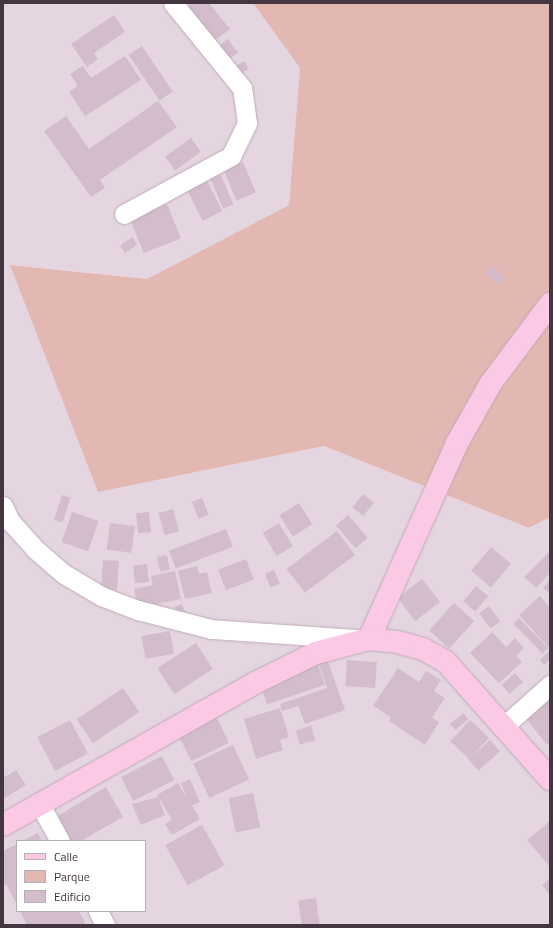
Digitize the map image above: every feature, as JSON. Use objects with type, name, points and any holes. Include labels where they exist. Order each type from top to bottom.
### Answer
[{"type":"street","points":[[124,214],[231,156],[247,123],[242,88],[173,3]]},
{"type":"street","points":[[369,640],[456,445],[491,383],[550,304]]},
{"type":"street","points":[[3,506],[25,538],[64,574],[101,596],[138,610],[211,629],[397,642],[423,649],[446,662],[550,779]]},
{"type":"street","points":[[3,824],[255,683],[316,653],[369,640]]},
{"type":"street","points":[[504,726],[550,685]]},
{"type":"street","points":[[39,803],[59,840]]},
{"type":"street","points":[[98,912],[105,925]]},
{"type":"shaded area","points":[[3,3],[253,3],[300,68],[289,205],[147,279],[11,265],[98,492],[324,446],[529,528],[550,517],[550,925],[3,925]]},
{"type":"green space","points":[[253,3],[550,3],[550,517],[529,528],[324,446],[98,492],[10,265],[147,279],[289,205],[300,68]]},
{"type":"building","points":[[192,3],[209,3],[230,29],[211,43],[184,9]]},
{"type":"building","points":[[114,15],[125,32],[94,53],[98,59],[87,67],[71,44]]},
{"type":"building","points":[[228,39],[238,53],[224,63],[214,49]]},
{"type":"building","points":[[142,46],[173,92],[159,101],[129,55]]},
{"type":"building","points":[[125,56],[141,80],[85,116],[69,92],[78,86],[70,74],[83,66],[91,78]]},
{"type":"building","points":[[244,61],[249,69],[238,76],[233,68]]},
{"type":"building","points":[[158,101],[177,127],[100,180],[105,188],[91,197],[44,131],[66,116],[89,149]]},
{"type":"building","points":[[191,138],[201,152],[175,171],[165,157]]},
{"type":"building","points":[[243,162],[256,192],[237,201],[224,170]]},
{"type":"building","points":[[220,173],[233,204],[223,209],[210,177]]},
{"type":"building","points":[[206,179],[222,211],[203,221],[186,189]]},
{"type":"building","points":[[167,204],[181,238],[144,253],[130,219]]},
{"type":"building","points":[[132,237],[137,244],[125,253],[120,246]]},
{"type":"building","points":[[493,266],[505,278],[498,285],[486,273]]},
{"type":"building","points":[[363,494],[374,503],[363,516],[352,507]]},
{"type":"building","points":[[62,495],[71,498],[63,523],[54,520]]},
{"type":"building","points":[[202,498],[209,515],[199,519],[192,502]]},
{"type":"building","points":[[299,503],[312,524],[293,536],[279,515]]},
{"type":"building","points":[[173,509],[179,531],[164,535],[159,513]]},
{"type":"building","points":[[72,512],[98,521],[88,551],[62,542]]},
{"type":"building","points":[[149,512],[151,532],[138,533],[136,513]]},
{"type":"building","points":[[348,515],[368,538],[356,548],[336,525]]},
{"type":"building","points":[[110,523],[135,526],[132,553],[107,550]]},
{"type":"building","points":[[279,523],[293,546],[277,556],[263,533]]},
{"type":"building","points":[[226,529],[233,547],[176,569],[169,551]]},
{"type":"building","points":[[337,531],[355,555],[305,593],[287,569]]},
{"type":"building","points":[[491,547],[511,564],[491,587],[471,571]]},
{"type":"building","points":[[550,551],[550,573],[536,588],[524,577]]},
{"type":"building","points":[[167,555],[170,570],[160,572],[157,557]]},
{"type":"building","points":[[246,559],[254,580],[226,590],[218,570]]},
{"type":"building","points":[[103,560],[119,561],[117,590],[101,589]]},
{"type":"building","points":[[147,564],[149,582],[135,583],[133,565]]},
{"type":"building","points":[[197,566],[199,574],[207,572],[212,593],[185,599],[178,571]]},
{"type":"building","points":[[274,570],[280,584],[271,588],[265,574]]},
{"type":"building","points":[[175,571],[181,599],[138,608],[134,589],[153,585],[151,576]]},
{"type":"building","points":[[422,579],[440,602],[415,621],[398,598]]},
{"type":"building","points":[[550,580],[550,594],[543,588]]},
{"type":"building","points":[[476,586],[488,596],[475,612],[463,601]]},
{"type":"building","points":[[540,596],[550,608],[550,649],[519,615]]},
{"type":"building","points":[[454,603],[474,621],[449,649],[429,630]]},
{"type":"building","points":[[182,604],[185,612],[178,615],[175,607]]},
{"type":"building","points":[[489,606],[500,621],[490,628],[479,613]]},
{"type":"building","points":[[519,618],[548,648],[542,654],[513,624]]},
{"type":"building","points":[[170,631],[174,654],[145,659],[141,636]]},
{"type":"building","points":[[492,632],[506,647],[515,638],[524,648],[516,656],[522,662],[499,683],[470,653]]},
{"type":"building","points":[[196,643],[213,669],[174,694],[157,668]]},
{"type":"building","points":[[550,650],[550,660],[544,665],[540,660]]},
{"type":"building","points":[[325,653],[345,710],[305,724],[298,706],[282,711],[280,704],[327,688],[316,656]]},
{"type":"building","points":[[347,660],[377,662],[375,688],[345,686]]},
{"type":"building","points":[[317,662],[325,685],[267,705],[259,682]]},
{"type":"building","points":[[398,668],[419,682],[426,671],[441,680],[434,691],[445,698],[432,718],[439,722],[425,745],[389,721],[391,717],[373,706]]},
{"type":"building","points":[[515,673],[523,682],[510,694],[502,685]]},
{"type":"building","points":[[123,688],[139,712],[93,743],[77,719]]},
{"type":"building","points":[[550,693],[550,743],[547,745],[521,712]]},
{"type":"building","points":[[280,708],[289,737],[280,740],[283,750],[256,759],[244,719]]},
{"type":"building","points":[[463,713],[468,719],[455,730],[450,724]]},
{"type":"building","points":[[215,714],[229,743],[191,761],[177,732]]},
{"type":"building","points":[[70,720],[88,754],[55,771],[37,737]]},
{"type":"building","points":[[470,720],[489,738],[469,759],[450,741]]},
{"type":"building","points":[[311,726],[315,740],[300,745],[296,730]]},
{"type":"building","points":[[490,740],[500,751],[478,771],[468,759]]},
{"type":"building","points":[[233,745],[249,779],[209,798],[193,764]]},
{"type":"building","points":[[162,756],[174,780],[133,801],[121,777]]},
{"type":"building","points":[[16,770],[26,785],[3,799],[3,774],[5,777]]},
{"type":"building","points":[[190,779],[200,802],[191,806],[181,783]]},
{"type":"building","points":[[178,783],[200,819],[172,835],[165,824],[172,820],[157,795]]},
{"type":"building","points":[[106,787],[123,817],[83,840],[67,840],[54,818]]},
{"type":"building","points":[[253,793],[260,827],[236,832],[229,798]]},
{"type":"building","points":[[158,797],[165,815],[141,825],[132,804]]},
{"type":"building","points":[[550,821],[550,867],[527,840]]},
{"type":"building","points":[[202,825],[224,865],[188,886],[165,845]]},
{"type":"building","points":[[38,833],[42,840],[24,840]]},
{"type":"building","points":[[16,844],[16,903],[6,884],[3,886],[3,851]]},
{"type":"building","points":[[550,879],[550,895],[542,885]]},
{"type":"building","points":[[316,898],[320,925],[302,925],[298,901]]},
{"type":"building","points":[[20,912],[80,912],[86,925],[27,925]]}]
